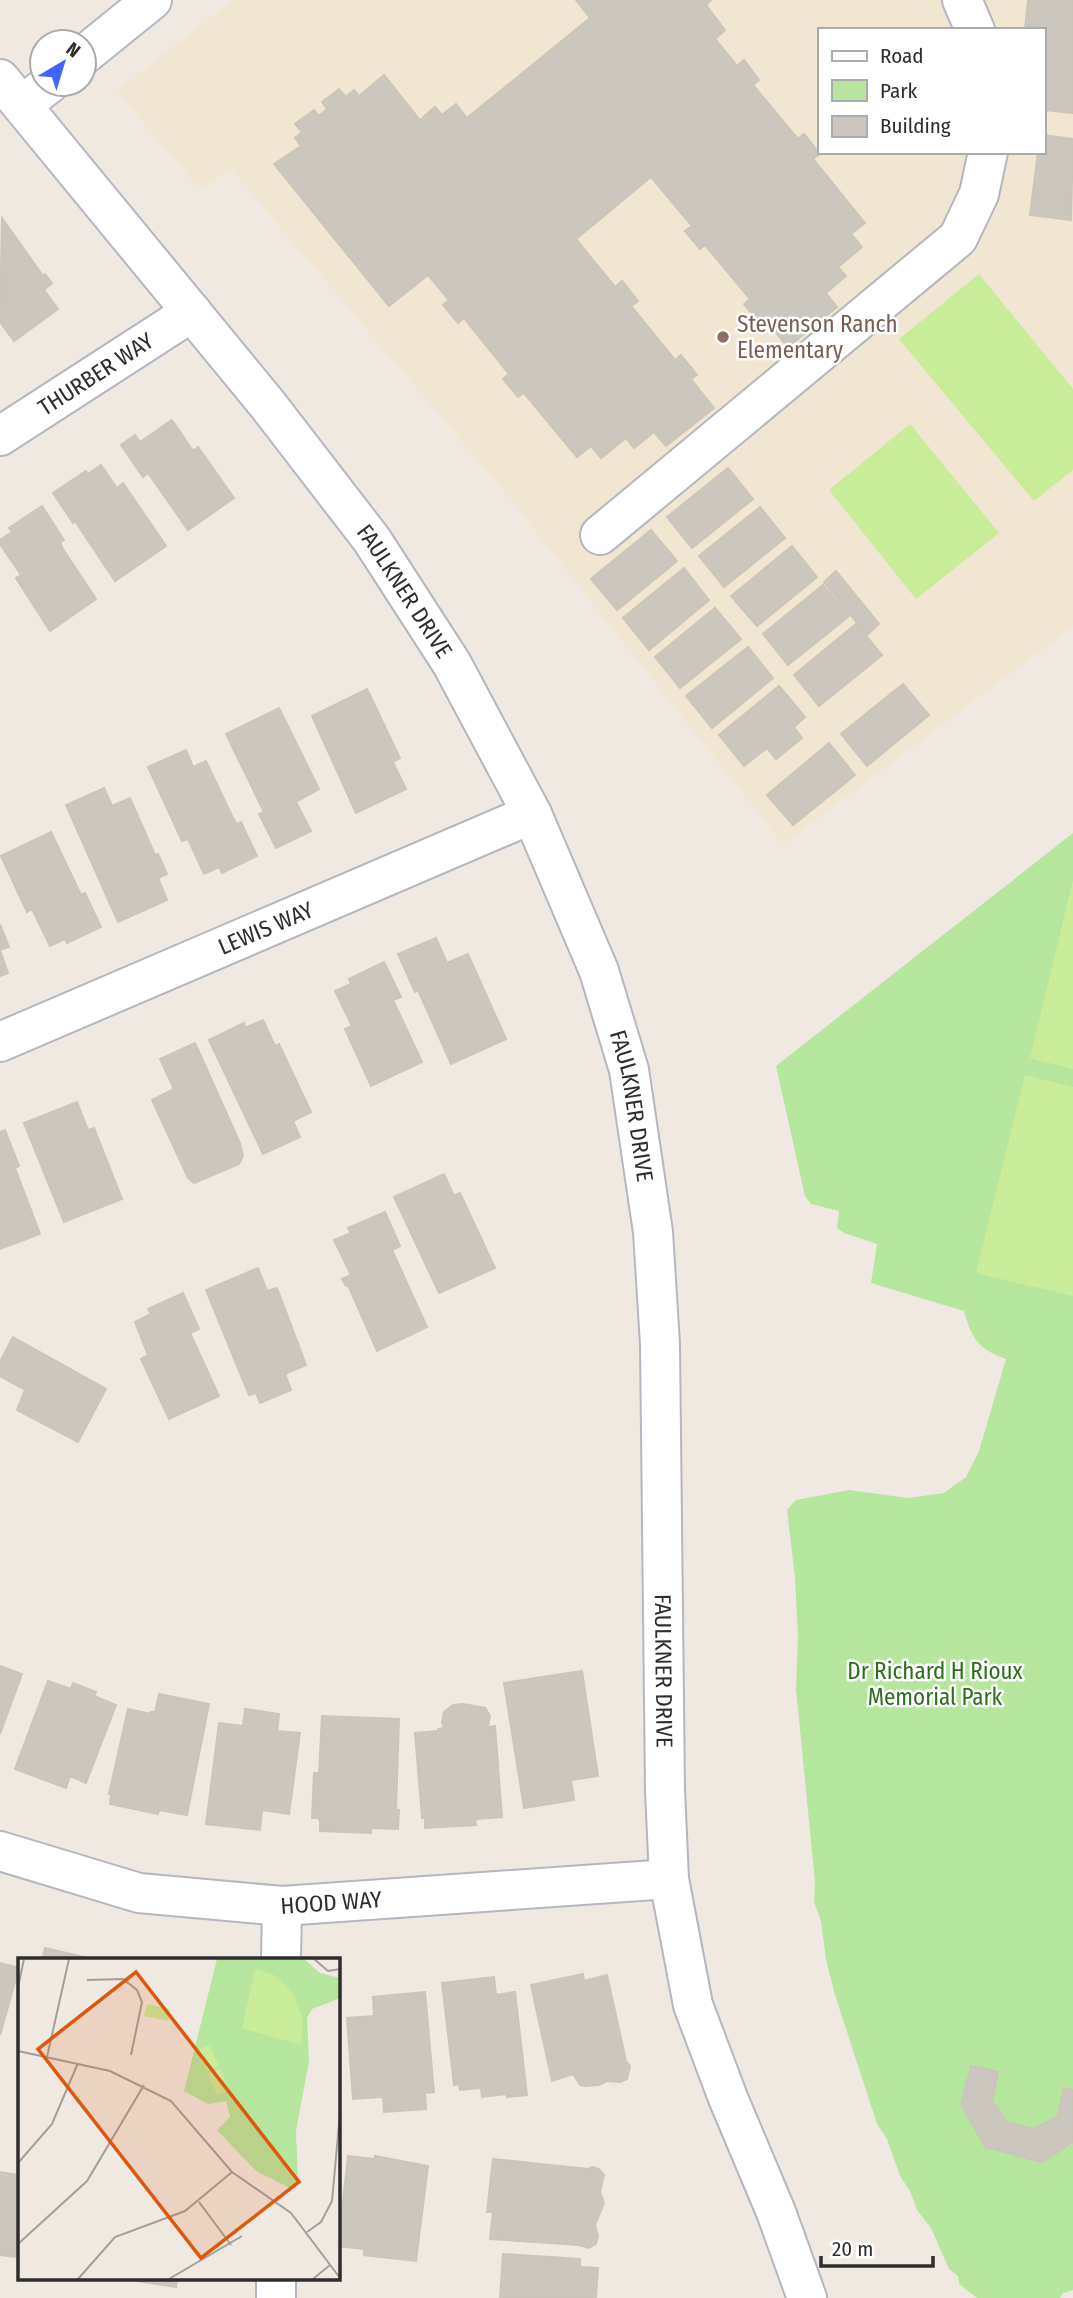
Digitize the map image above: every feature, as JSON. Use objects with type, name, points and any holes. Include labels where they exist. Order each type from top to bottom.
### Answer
[{"type":"street","points":[[98,44],[152,0]]},
{"type":"street","points":[[962,0],[974,28]]},
{"type":"street","name":"FAULKNER DRIVE","points":[[24,90],[192,312],[372,540],[452,664],[532,814],[599,971],[629,1070],[653,1232],[660,1344],[665,1790],[669,1879],[693,2005],[728,2098],[776,2212],[807,2298]]},
{"type":"street","points":[[600,535],[958,238],[979,194],[988,154]]},
{"type":"street","name":"THURBER WAY","points":[[0,436],[192,312]]},
{"type":"street","name":"LEWIS WAY","points":[[0,1042],[532,814]]},
{"type":"street","name":"HOOD WAY","points":[[0,1851],[139,1893],[282,1906],[669,1879]]},
{"type":"street","points":[[281,1958],[282,1906]]},
{"type":"street","points":[[276,2280],[276,2298]]},
{"type":"shaded area","name":"Stevenson Ranch Elementary","points":[[233,0],[1073,0],[1073,626],[783,844],[500,486],[231,169],[200,189],[117,91]]},
{"type":"green space","points":[[979,274],[1073,389],[1073,470],[1034,501],[899,339]]},
{"type":"green space","points":[[910,424],[999,533],[916,599],[829,490]]},
{"type":"green space","name":"Dr Richard H Rioux Memorial Park","points":[[1073,833],[1073,2290],[1063,2293],[1060,2298],[977,2298],[959,2284],[958,2276],[949,2269],[931,2228],[917,2210],[910,2191],[900,2176],[887,2139],[877,2124],[826,1960],[821,1921],[814,1902],[815,1882],[796,1689],[798,1635],[787,1510],[796,1500],[849,1490],[908,1498],[944,1493],[966,1477],[979,1451],[1006,1359],[978,1342],[964,1311],[871,1283],[877,1244],[844,1233],[837,1228],[839,1211],[811,1204],[805,1196],[776,1066]]},
{"type":"green space","points":[[1073,880],[1073,1069],[1030,1058]]},
{"type":"green space","points":[[1025,1075],[1073,1087],[1073,1296],[976,1273]]},
{"type":"building","points":[[576,0],[711,0],[706,5],[725,30],[715,39],[737,66],[744,60],[759,80],[753,85],[798,139],[804,134],[820,154],[813,159],[865,223],[851,234],[862,247],[838,267],[846,276],[826,293],[837,307],[788,347],[765,319],[760,323],[744,304],[750,299],[705,245],[700,249],[685,231],[692,226],[651,177],[576,239],[615,287],[622,281],[638,301],[631,306],[675,360],[681,355],[697,375],[691,379],[714,408],[666,446],[654,432],[634,448],[626,438],[601,458],[591,446],[577,457],[524,393],[518,397],[503,379],[509,374],[464,318],[458,323],[443,305],[449,300],[428,275],[389,306],[274,164],[301,146],[295,138],[302,132],[295,124],[314,110],[319,116],[327,109],[322,102],[339,89],[346,97],[354,90],[359,96],[384,75],[420,120],[435,107],[442,115],[456,104],[467,118],[590,18]]},
{"type":"building","points":[[1028,0],[1073,0],[1073,113],[1045,110],[1048,75],[1045,75],[1045,28],[1025,28]]},
{"type":"building","points":[[1045,135],[1073,139],[1071,220],[1030,215],[1038,154],[1045,154]]},
{"type":"building","points":[[2,218],[43,276],[45,274],[52,283],[44,290],[58,309],[14,341],[0,322]]},
{"type":"building","points":[[172,420],[193,451],[198,447],[234,498],[188,530],[148,473],[143,477],[121,445],[135,435],[140,442]]},
{"type":"building","points":[[101,465],[117,488],[123,483],[166,546],[115,581],[53,493],[86,471],[88,474]]},
{"type":"building","points":[[728,468],[753,499],[692,548],[667,517]]},
{"type":"building","points":[[42,506],[64,540],[60,542],[63,549],[96,599],[50,631],[16,578],[21,575],[0,544],[0,540],[12,532],[9,528]]},
{"type":"building","points":[[760,507],[785,538],[724,587],[699,556]]},
{"type":"building","points":[[651,530],[677,561],[617,610],[591,579]]},
{"type":"building","points":[[792,546],[817,577],[757,626],[731,596]]},
{"type":"building","points":[[684,568],[709,600],[649,650],[623,618]]},
{"type":"building","points":[[836,571],[879,624],[867,635],[824,582]]},
{"type":"building","points":[[823,585],[849,616],[788,665],[763,634]]},
{"type":"building","points":[[715,608],[741,639],[680,688],[655,657]]},
{"type":"building","points":[[856,624],[882,655],[819,706],[794,675]]},
{"type":"building","points":[[748,647],[773,678],[712,728],[686,696]]},
{"type":"building","points":[[903,684],[929,715],[867,766],[841,734]]},
{"type":"building","points":[[779,686],[805,717],[794,727],[802,738],[776,759],[767,748],[744,766],[719,735]]},
{"type":"building","points":[[367,689],[400,758],[393,762],[406,789],[356,813],[312,716]]},
{"type":"building","points":[[279,708],[319,789],[296,802],[311,831],[276,848],[259,814],[264,812],[226,734]]},
{"type":"building","points":[[829,743],[855,775],[793,825],[767,795]]},
{"type":"building","points":[[186,750],[193,767],[206,761],[232,816],[237,824],[241,822],[257,856],[222,873],[219,867],[204,874],[188,839],[182,841],[148,767]]},
{"type":"building","points":[[104,788],[112,806],[130,798],[155,855],[158,854],[167,874],[158,878],[167,900],[118,922],[66,805]]},
{"type":"building","points":[[51,832],[81,895],[85,893],[101,927],[67,943],[65,939],[50,946],[32,909],[27,912],[1,856]]},
{"type":"building","points":[[0,924],[9,947],[0,950]]},
{"type":"building","points":[[436,938],[447,963],[468,954],[506,1039],[451,1064],[418,990],[415,992],[398,954]]},
{"type":"building","points":[[0,950],[8,973],[0,976]]},
{"type":"building","points":[[384,962],[401,997],[393,1000],[422,1062],[371,1086],[345,1029],[352,1026],[335,991],[351,984],[349,979]]},
{"type":"building","points":[[263,1020],[275,1046],[279,1044],[311,1112],[293,1121],[300,1137],[263,1154],[209,1040],[244,1023],[245,1028]]},
{"type":"building","points":[[195,1043],[240,1143],[243,1156],[239,1164],[194,1183],[188,1178],[152,1100],[174,1089],[160,1059]]},
{"type":"building","points":[[77,1102],[88,1130],[94,1128],[122,1199],[64,1222],[24,1123]]},
{"type":"building","points":[[5,1130],[19,1166],[15,1168],[40,1234],[0,1249],[0,1132]]},
{"type":"building","points":[[444,1174],[454,1196],[460,1193],[495,1268],[439,1293],[394,1197]]},
{"type":"building","points":[[385,1212],[400,1246],[392,1250],[427,1327],[377,1351],[348,1285],[346,1286],[342,1279],[351,1275],[334,1240],[351,1233],[348,1228]]},
{"type":"building","points":[[258,1268],[267,1291],[277,1288],[306,1365],[285,1374],[291,1390],[260,1403],[256,1393],[249,1395],[206,1290]]},
{"type":"building","points":[[183,1293],[199,1329],[190,1333],[219,1396],[169,1419],[141,1359],[148,1355],[135,1322],[151,1314],[148,1309]]},
{"type":"building","points":[[13,1337],[106,1389],[78,1442],[17,1410],[25,1390],[0,1376],[0,1362]]},
{"type":"building","points":[[0,1666],[22,1674],[0,1734]]},
{"type":"building","points":[[582,1671],[598,1776],[571,1780],[574,1800],[524,1808],[504,1683]]},
{"type":"building","points":[[48,1681],[71,1689],[73,1683],[96,1692],[94,1696],[116,1705],[86,1783],[70,1776],[66,1788],[15,1769]]},
{"type":"building","points":[[159,1694],[209,1704],[187,1815],[159,1810],[158,1814],[110,1804],[109,1794],[128,1709],[151,1714],[155,1712]]},
{"type":"building","points":[[453,1705],[485,1708],[490,1716],[488,1727],[495,1726],[502,1817],[475,1819],[476,1825],[425,1828],[415,1733],[444,1728],[444,1712]]},
{"type":"building","points":[[245,1709],[279,1714],[277,1731],[300,1733],[289,1814],[262,1810],[260,1830],[206,1824],[219,1723],[243,1726]]},
{"type":"building","points":[[322,1716],[399,1719],[396,1810],[399,1810],[398,1829],[371,1828],[371,1833],[320,1831],[320,1821],[318,1818],[312,1818],[314,1773],[319,1773]]},
{"type":"building","points":[[45,1948],[88,1958],[42,1958]]},
{"type":"building","points":[[0,1963],[18,1968],[18,1972],[0,2035]]},
{"type":"building","points":[[583,1974],[584,1981],[607,1975],[626,2061],[630,2066],[627,2079],[620,2082],[607,2081],[599,2085],[584,2086],[580,2085],[573,2074],[552,2081],[531,1985]]},
{"type":"building","points":[[494,1977],[496,1995],[515,1992],[527,2095],[482,2097],[481,2088],[460,2090],[459,2084],[454,2085],[442,1983]]},
{"type":"building","points":[[425,1992],[434,2092],[425,2093],[426,2109],[384,2112],[383,2097],[353,2099],[347,2018],[374,2016],[373,1997]]},
{"type":"building","points":[[971,2066],[998,2072],[992,2101],[1008,2123],[1034,2129],[1058,2116],[1064,2088],[1073,2090],[1073,2142],[1042,2162],[985,2147],[961,2104]]},
{"type":"building","points":[[348,2156],[375,2159],[375,2156],[428,2166],[416,2261],[364,2255],[364,2249],[340,2246]]},
{"type":"building","points":[[493,2159],[599,2169],[604,2175],[600,2192],[604,2203],[595,2225],[598,2236],[596,2244],[588,2248],[579,2245],[490,2239],[493,2212],[487,2212]]},
{"type":"building","points":[[0,2172],[18,2175],[18,2240],[15,2257],[0,2255]]},
{"type":"building","points":[[503,2254],[580,2259],[580,2267],[598,2268],[596,2298],[500,2298]]},
{"type":"building","points":[[130,2280],[177,2280],[176,2287]]},
{"type":"place","name":"Stevenson Ranch Elementary","points":[[723,337]]}]
